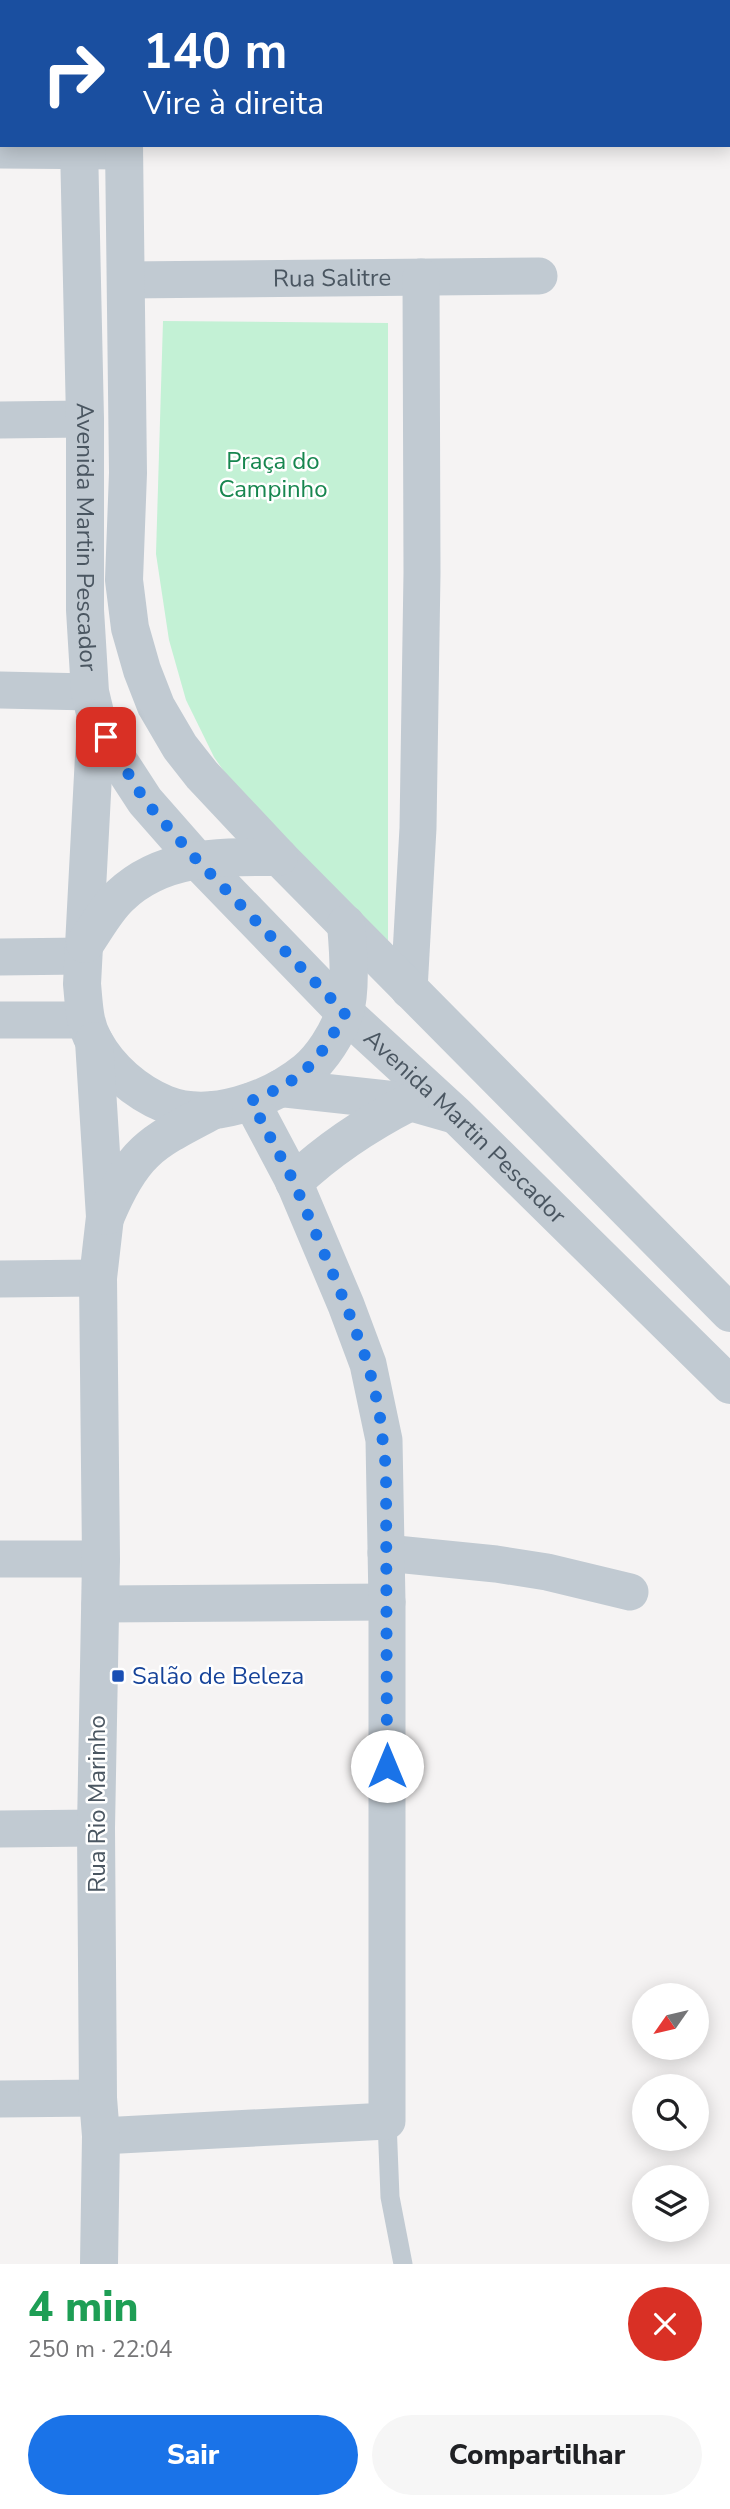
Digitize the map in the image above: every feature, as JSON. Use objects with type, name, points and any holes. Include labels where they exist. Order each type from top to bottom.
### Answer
[{"type":"street","name":"Avenida Martin Pescador","points":[[79,148],[85,419],[85,610],[93,705],[117,758],[145,801],[196,859],[345,1013],[456,1115],[730,1385]]},
{"type":"street","points":[[0,150],[124,148]]},
{"type":"street","name":"Avenida Martin Pescador","points":[[124,148],[128,473],[124,580],[130,628],[156,706],[180,747],[202,775],[279,857],[730,1313]]},
{"type":"street","name":"Rua Salitre","points":[[126,280],[538,276]]},
{"type":"street","points":[[410,990],[418,815],[422,573],[421,277]]},
{"type":"street","points":[[0,420],[85,419]]},
{"type":"street","points":[[0,690],[93,705],[82,984],[90,1031],[118,1073],[142,1092],[167,1105],[192,1110],[214,1110],[266,1095],[308,1070],[326,1049],[345,1013],[349,964],[346,923]]},
{"type":"street","points":[[84,950],[101,919],[120,896],[140,880],[168,866],[196,859],[279,857]]},
{"type":"street","points":[[0,957],[84,950]]},
{"type":"street","points":[[0,1020],[90,1031]]},
{"type":"street","name":"Rua Rio Marinho","points":[[90,1031],[105,1217],[98,1278],[101,1559],[96,1828],[98,2098],[101,2137],[99,2264]]},
{"type":"street","points":[[266,1095],[410,1102],[456,1115]]},
{"type":"street","points":[[101,2137],[387,2121],[387,1602],[384,1440],[371,1376],[346,1305],[294,1182],[266,1095]]},
{"type":"street","points":[[294,1182],[354,1133],[410,1102]]},
{"type":"street","name":"Rua Rio Marinho","points":[[105,1217],[119,1186],[145,1151],[159,1139],[214,1110]]},
{"type":"street","points":[[0,1279],[98,1278]]},
{"type":"street","points":[[386,1553],[547,1572],[629,1592]]},
{"type":"street","points":[[0,1559],[101,1559]]},
{"type":"street","points":[[100,1604],[387,1602]]},
{"type":"street","points":[[0,1829],[96,1828]]},
{"type":"street","points":[[0,2099],[98,2098]]},
{"type":"lane","points":[[387,2121],[390,2197],[403,2264]]},
{"type":"green space","name":"Praça do Campinho","points":[[163,321],[388,323],[388,941],[248,806],[214,757],[186,700],[169,640],[156,554]]},
{"type":"place","name":"Salão de Beleza","points":[[118,1676]]},
{"type":"route","points":[[106,737],[145,801],[196,859],[345,1013],[326,1049],[308,1070],[281,1088],[251,1101],[294,1182],[346,1305],[368,1364],[379,1409],[386,1468],[387,1766]]}]
